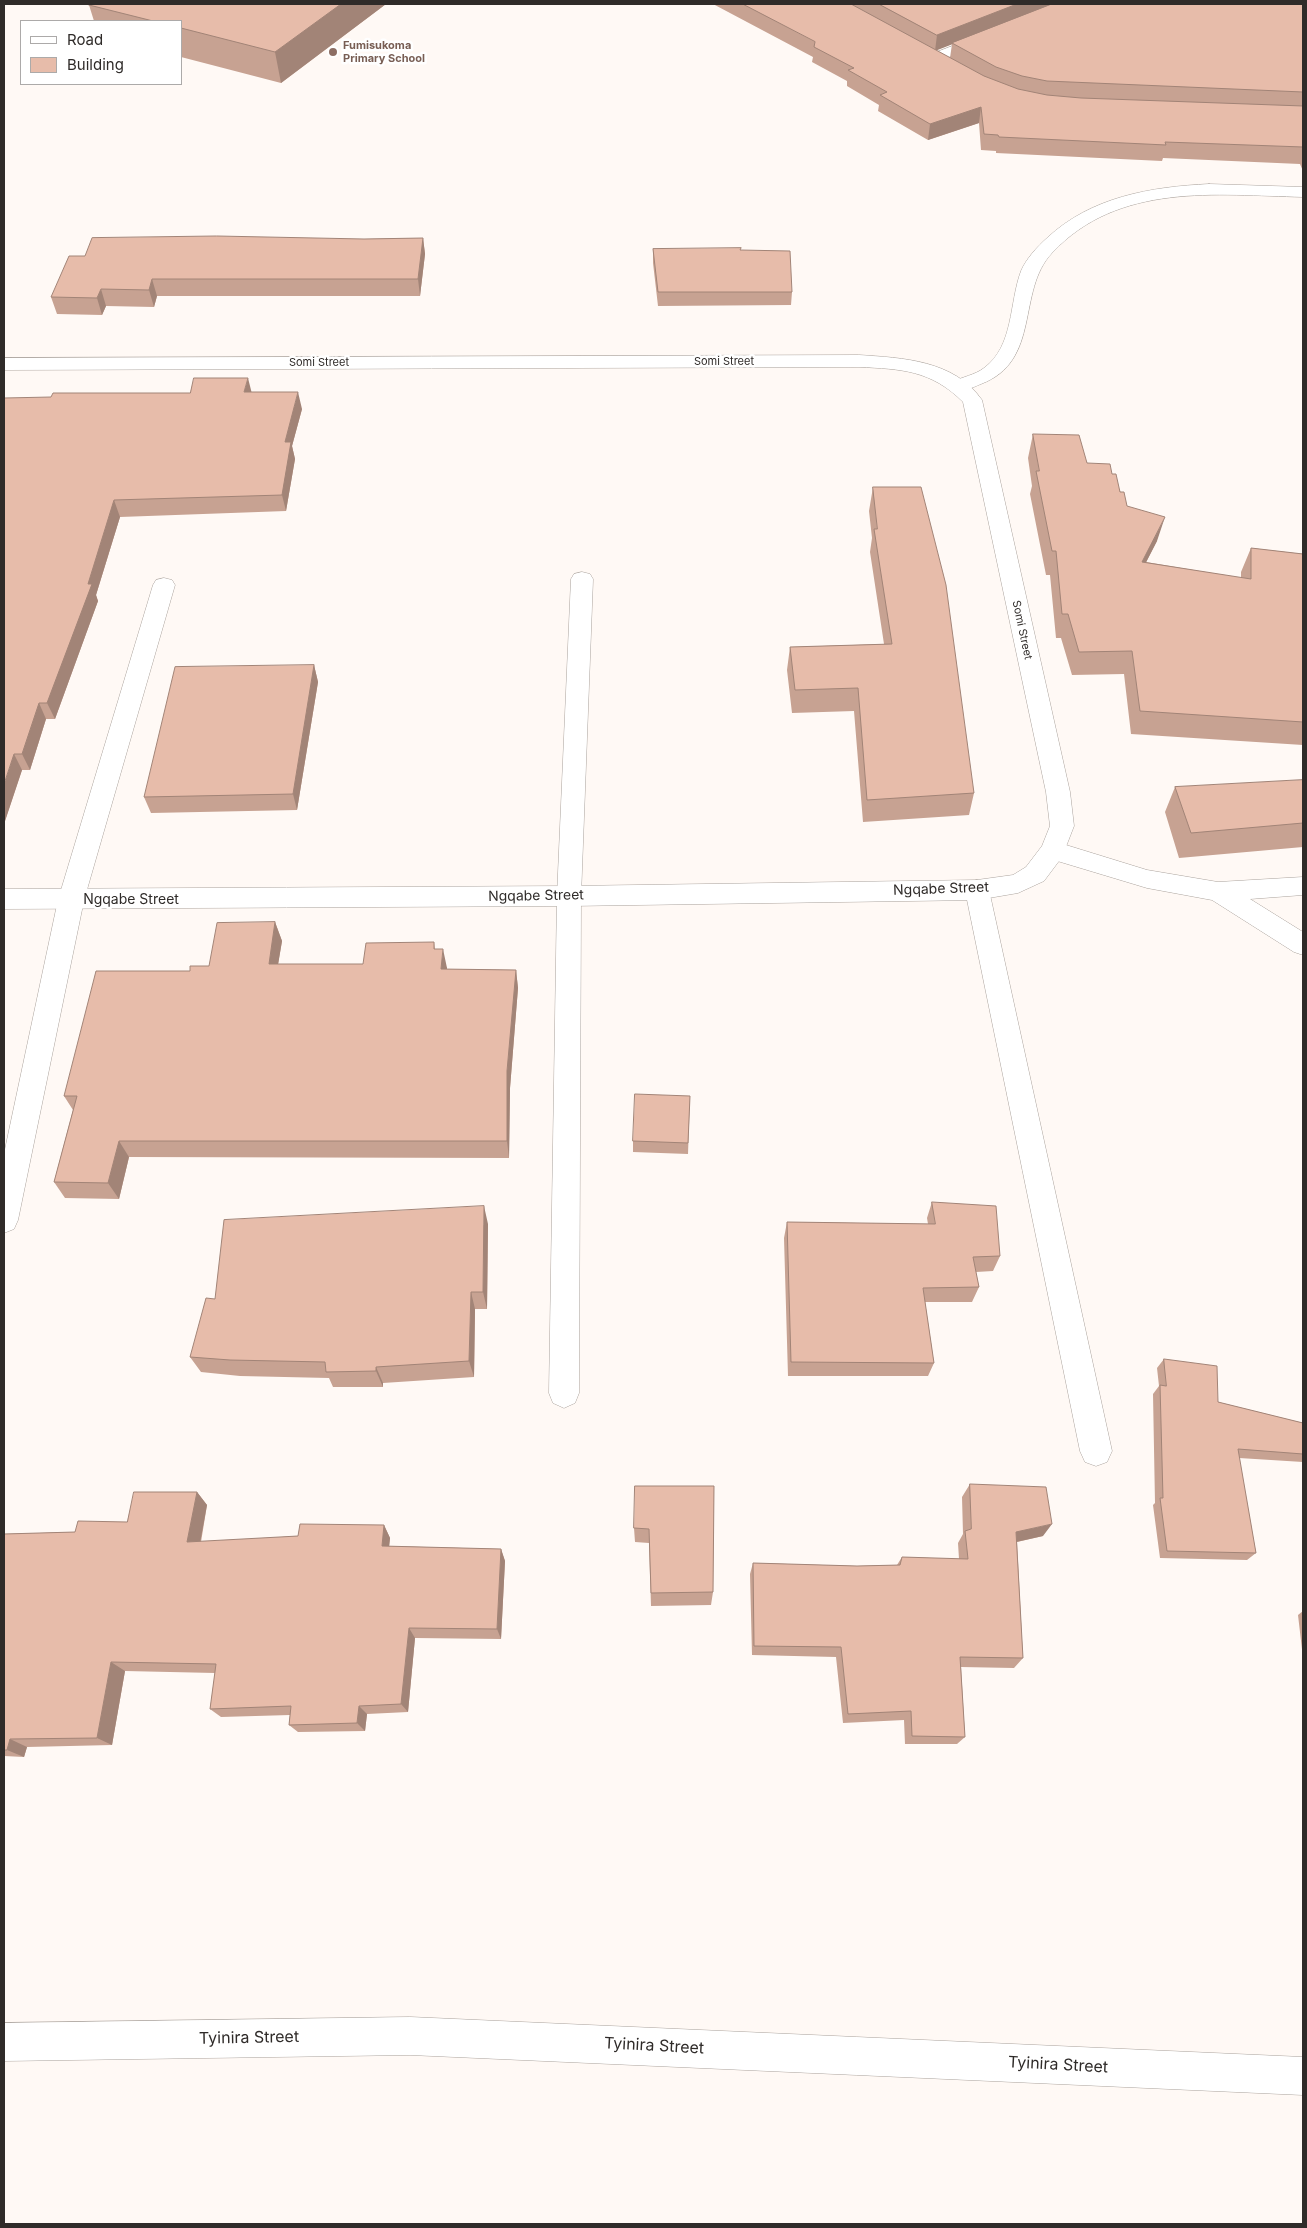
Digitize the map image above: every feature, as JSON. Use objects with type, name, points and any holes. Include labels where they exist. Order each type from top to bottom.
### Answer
[{"type":"street","points":[[934,58],[998,32]]},
{"type":"street","points":[[918,48],[949,66]]},
{"type":"street","points":[[960,386],[990,373],[1003,360],[1014,339],[1031,270],[1051,243],[1078,221],[1100,209],[1138,196],[1172,190],[1207,189],[1303,192]]},
{"type":"street","name":"Somi Street","points":[[4,364],[859,361],[905,364],[933,371],[960,386],[972,400],[1058,792],[1062,826],[1053,850]]},
{"type":"street","points":[[564,1393],[569,896],[582,579]]},
{"type":"street","points":[[4,1220],[71,900],[164,585]]},
{"type":"street","points":[[1053,850],[1147,879],[1218,892],[1303,886]]},
{"type":"street","name":"Ngqabe Street","points":[[4,899],[569,896],[977,890],[1018,884],[1035,874],[1053,850]]},
{"type":"street","points":[[977,890],[1096,1451]]},
{"type":"street","points":[[1218,892],[1303,945]]},
{"type":"street","name":"Tyinira Street","points":[[4,2042],[410,2036],[1303,2076]]},
{"type":"building","points":[[341,4],[275,52],[182,28],[182,20],[149,20],[89,5]]},
{"type":"building","points":[[743,4],[851,4],[984,76],[1018,89],[1047,95],[1081,98],[1303,106],[1303,147],[1165,142],[1166,145],[999,137],[998,135],[984,134],[981,107],[930,124],[880,95],[887,92],[848,70],[854,68],[814,47],[815,42]]},
{"type":"building","points":[[879,4],[1017,4],[937,35]]},
{"type":"building","points":[[1052,4],[1303,4],[1303,92],[1047,81],[1022,76],[996,67],[952,43]]},
{"type":"building","points":[[217,236],[364,239],[423,238],[418,279],[152,279],[149,290],[101,289],[97,298],[51,297],[69,256],[85,256],[92,238]]},
{"type":"building","points":[[741,248],[740,250],[790,251],[792,292],[658,292],[653,249]]},
{"type":"building","points":[[194,378],[248,378],[244,392],[298,392],[285,442],[291,442],[282,495],[114,500],[88,584],[92,584],[47,703],[39,703],[22,754],[14,754],[4,784],[4,398],[51,397],[53,393],[190,393]]},
{"type":"building","points":[[1033,434],[1079,435],[1087,463],[1110,464],[1112,474],[1116,474],[1120,492],[1124,492],[1127,506],[1165,517],[1142,562],[1251,579],[1251,548],[1303,554],[1303,722],[1140,711],[1132,651],[1079,652],[1068,614],[1062,614],[1056,551],[1052,551],[1036,471],[1039,471]]},
{"type":"building","points":[[873,487],[921,487],[946,585],[974,793],[867,800],[858,688],[795,690],[790,647],[892,644],[874,529],[877,529]]},
{"type":"building","points":[[314,665],[293,794],[144,797],[175,667]]},
{"type":"building","points":[[1303,780],[1303,823],[1191,833],[1175,787]]},
{"type":"building","points":[[275,922],[269,964],[363,964],[366,943],[434,942],[434,949],[443,949],[441,969],[516,970],[507,1071],[507,1141],[119,1141],[108,1183],[54,1182],[77,1096],[64,1096],[96,971],[190,971],[190,966],[209,966],[217,923]]},
{"type":"building","points":[[635,1094],[690,1096],[688,1143],[633,1141]]},
{"type":"building","points":[[932,1202],[996,1206],[1000,1256],[973,1257],[979,1287],[923,1288],[934,1363],[791,1362],[787,1222],[935,1224]]},
{"type":"building","points":[[484,1206],[483,1292],[471,1292],[469,1361],[376,1367],[376,1371],[326,1372],[325,1362],[230,1360],[190,1357],[206,1298],[215,1299],[224,1220]]},
{"type":"building","points":[[1164,1359],[1217,1366],[1218,1402],[1303,1423],[1303,1454],[1238,1449],[1256,1553],[1167,1551],[1160,1498],[1163,1498],[1160,1385],[1166,1386]]},
{"type":"building","points":[[970,1484],[1046,1487],[1052,1524],[1016,1532],[1023,1658],[960,1657],[965,1737],[912,1736],[911,1711],[848,1714],[841,1647],[754,1646],[753,1563],[857,1566],[900,1565],[902,1557],[968,1559],[965,1531],[971,1529]]},
{"type":"building","points":[[635,1486],[714,1486],[713,1592],[651,1593],[649,1529],[634,1528]]},
{"type":"building","points":[[134,1492],[197,1492],[187,1542],[298,1536],[300,1524],[384,1525],[382,1546],[501,1549],[497,1629],[409,1628],[401,1704],[359,1706],[357,1723],[289,1725],[291,1706],[210,1709],[216,1664],[111,1662],[97,1738],[10,1739],[7,1750],[4,1750],[4,1534],[75,1532],[78,1521],[127,1522]]},
{"type":"place","name":"Fumisukoma Primary School","points":[[333,52]]}]
